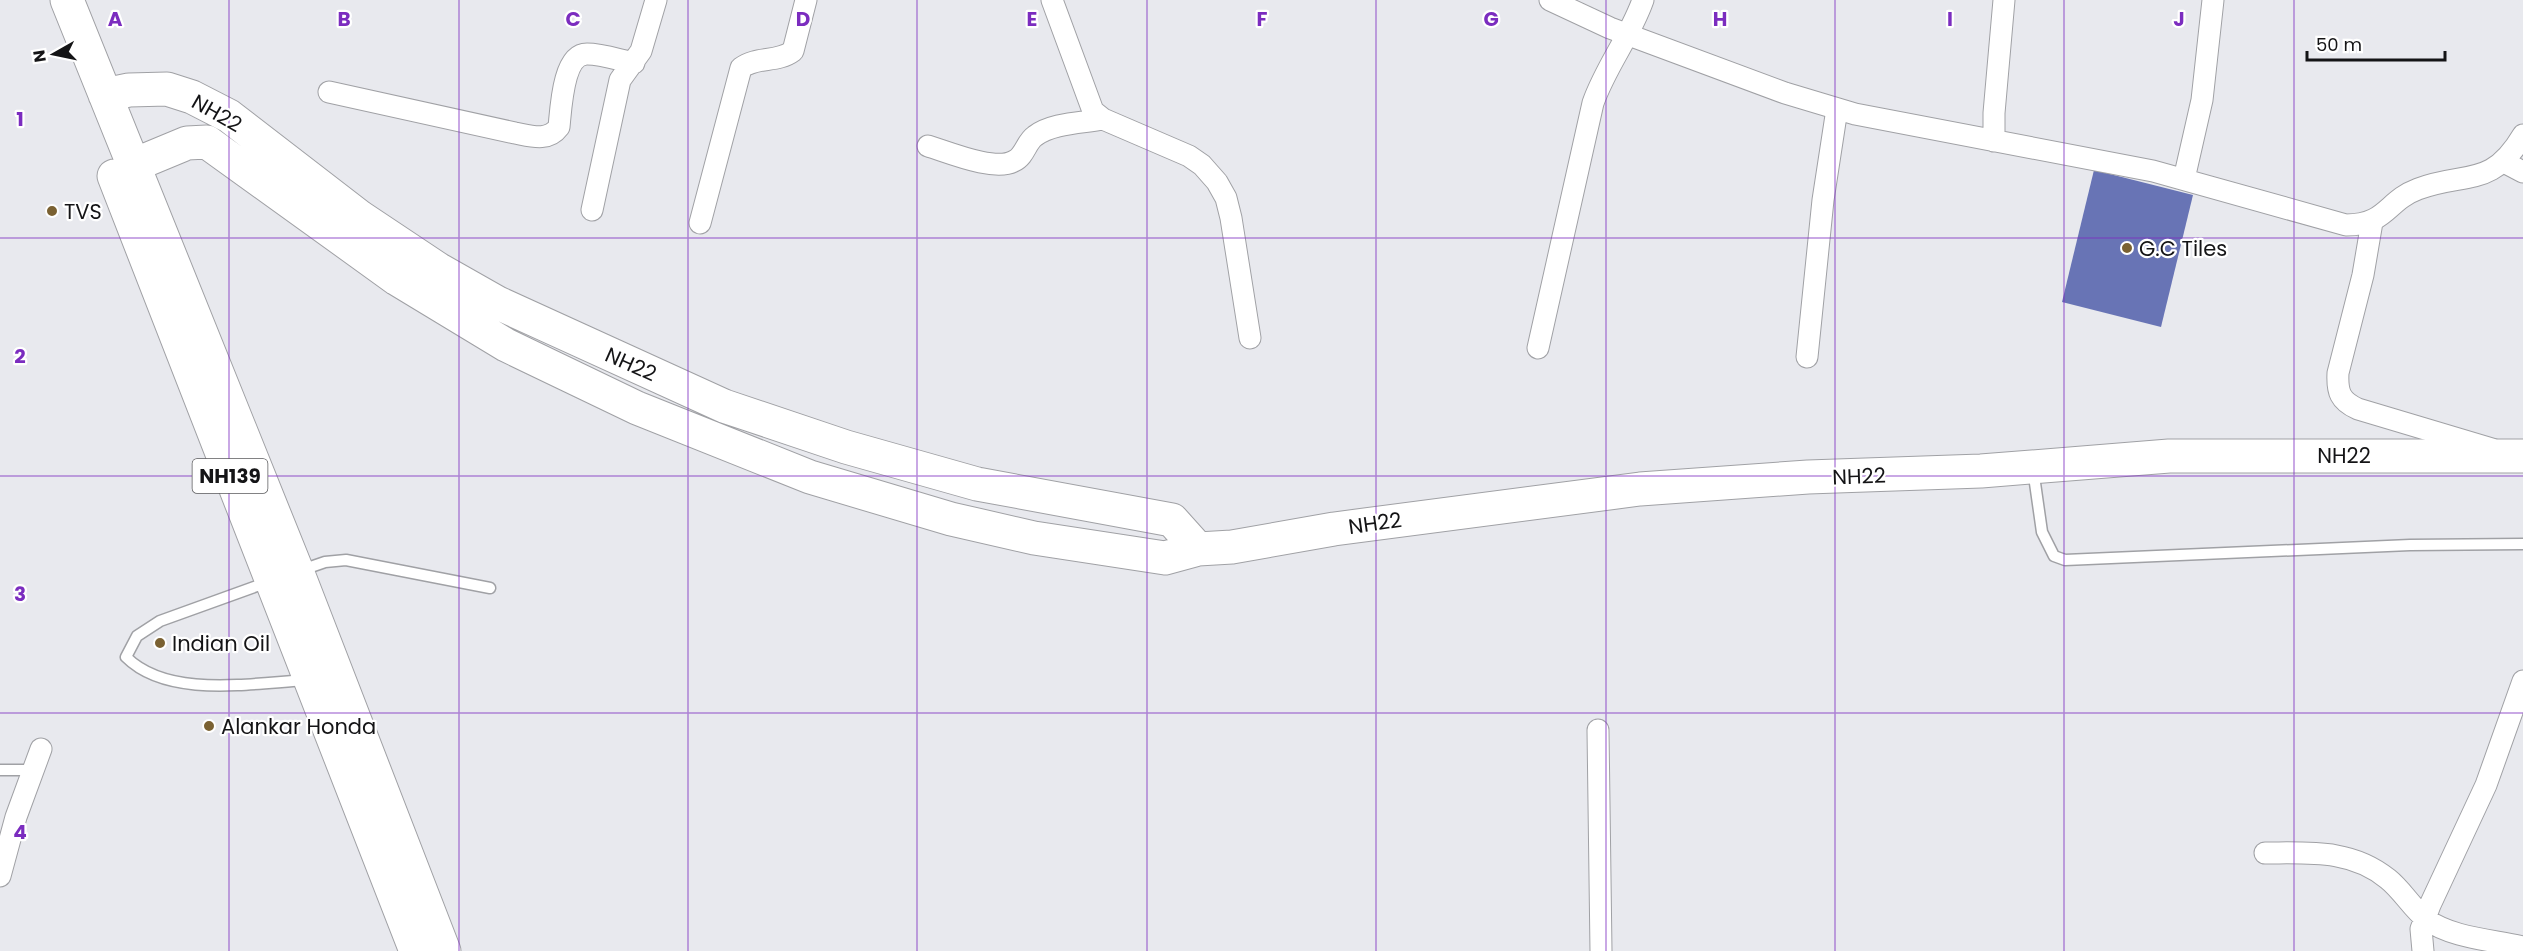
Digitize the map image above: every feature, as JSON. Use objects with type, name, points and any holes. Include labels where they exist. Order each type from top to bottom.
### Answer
[{"type":"highway","name":"NH139","points":[[46,0],[284,576],[444,951]]},
{"type":"highway","name":"NH139","points":[[67,0],[134,165],[284,576],[310,679],[416,951]]},
{"type":"highway","name":"NH22","points":[[105,95],[129,90],[167,89],[192,97],[229,116],[360,217],[438,269],[498,303],[724,406],[846,447],[977,484],[1172,520],[1198,549]]},
{"type":"highway","name":"NH22","points":[[134,165],[187,143],[207,142],[397,279],[506,345],[637,408],[810,477],[951,519],[1034,538],[1165,558],[1198,549],[1232,547],[1334,529],[1640,489],[2032,467],[2169,456],[2518,456]]},
{"type":"street","points":[[592,210],[620,80],[641,51],[656,0]]},
{"type":"street","points":[[700,223],[741,69],[749,62],[785,57],[793,51],[806,0]]},
{"type":"street","points":[[1052,0],[1085,97],[1093,111],[1103,119],[1189,156],[1202,165],[1217,182],[1226,198],[1231,218],[1250,338]]},
{"type":"street","points":[[1550,0],[1629,35],[1785,93],[1837,109],[1929,130],[2112,162],[2184,179],[2346,225],[2372,222],[2403,196],[2417,189],[2475,177],[2504,162],[2523,135]]},
{"type":"street","points":[[1538,348],[1593,103],[1601,81],[1629,35],[1643,0]]},
{"type":"street","points":[[1994,141],[1994,113],[2004,0]]},
{"type":"street","points":[[2184,179],[2202,100],[2213,0]]},
{"type":"street","points":[[329,92],[515,133],[546,137],[554,134],[559,127],[570,64],[577,56],[586,54],[634,63]]},
{"type":"street","points":[[1807,357],[1823,200],[1837,109]]},
{"type":"street","points":[[928,146],[987,163],[1014,162],[1023,154],[1033,137],[1044,131],[1103,119]]},
{"type":"street","points":[[2504,162],[2523,172]]},
{"type":"street","points":[[2372,222],[2362,275],[2338,373],[2340,397],[2358,409],[2518,456]]},
{"type":"street","points":[[2423,951],[2421,929],[2425,918],[2486,785],[2523,681]]},
{"type":"street","points":[[1598,730],[1601,951]]},
{"type":"street","points":[[0,876],[6,831],[41,748]]},
{"type":"street","points":[[2265,853],[2318,853],[2353,858],[2388,878],[2425,918],[2460,933],[2523,947]]},
{"type":"lane","points":[[2032,467],[2042,532],[2054,556],[2065,560],[2410,545],[2523,544]]},
{"type":"lane","points":[[310,679],[237,684],[168,681],[139,669],[126,657],[137,636],[160,621],[325,562],[346,560],[490,588]]},
{"type":"lane","points":[[0,770],[32,770]]},
{"type":"building","name":"G.C Tiles","points":[[2094,170],[2193,195],[2161,327],[2062,302]]},
{"type":"place","name":"TVS","points":[[52,211]]},
{"type":"place","name":"G.C Tiles","points":[[2127,248]]},
{"type":"place","name":"Indian Oil","points":[[160,643]]},
{"type":"place","name":"Alankar Honda","points":[[209,726]]}]
